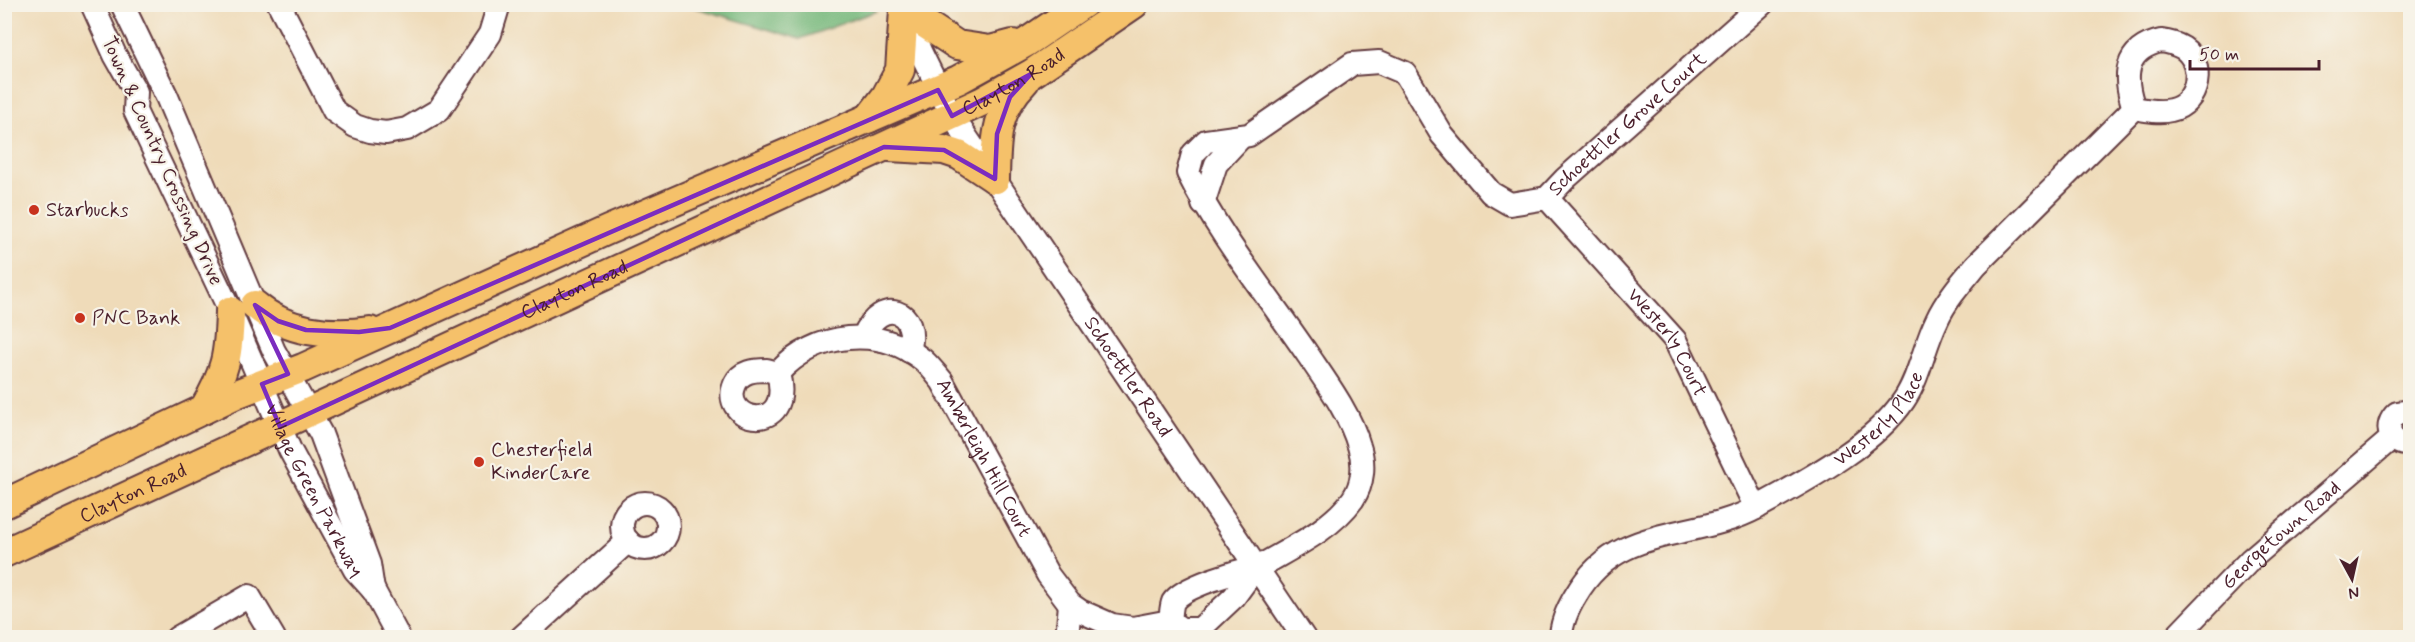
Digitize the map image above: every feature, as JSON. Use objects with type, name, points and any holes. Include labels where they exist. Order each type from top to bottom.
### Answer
[{"type":"main road","name":"Clayton Road","points":[[4,504],[204,409],[608,230],[938,90],[1027,42],[1083,4]]},
{"type":"main road","name":"Clayton Road","points":[[4,553],[952,116],[1031,74],[1134,4]]},
{"type":"main road","points":[[903,7],[957,45],[990,50],[1027,42]]},
{"type":"main road","points":[[869,118],[886,96],[900,70],[903,7]]},
{"type":"main road","points":[[884,147],[944,150],[959,155],[995,178],[1000,119],[1010,97],[1031,74]]},
{"type":"main road","points":[[204,409],[219,383],[229,344],[243,308],[306,330],[359,332],[390,328]]},
{"type":"street","name":"Town & Country Crossing Drive","points":[[92,4],[115,55],[136,92],[135,111],[243,308],[274,351],[275,379]]},
{"type":"street","name":"Town & Country Crossing Drive","points":[[122,4],[167,96],[243,308]]},
{"type":"street","points":[[279,4],[334,111],[355,126],[386,133],[407,129],[439,110],[490,34],[499,4]]},
{"type":"street","name":"Schoettler Grove Court","points":[[1257,567],[1324,528],[1353,498],[1363,469],[1360,448],[1352,427],[1320,373],[1203,204],[1188,173],[1193,154],[1206,141],[1249,135],[1352,64],[1379,62],[1405,73],[1442,135],[1491,193],[1510,204],[1546,198],[1564,179],[1762,4]]},
{"type":"street","name":"Schoettler Road","points":[[903,7],[920,51],[952,116],[1304,638]]},
{"type":"street","name":"Westerly Place","points":[[1561,638],[1561,628],[1569,607],[1582,584],[1609,557],[1636,543],[1710,524],[1756,508],[1858,447],[1883,425],[1904,400],[1916,376],[1936,321],[1957,288],[1976,265],[2134,108]]},
{"type":"street","name":"Westerly Court","points":[[1546,198],[1675,340],[1756,508]]},
{"type":"street","points":[[864,336],[876,316],[882,313],[897,312],[911,326],[912,340],[909,351]]},
{"type":"street","name":"Amberleigh Hill Court","points":[[778,373],[787,363],[803,352],[830,341],[864,336],[894,343],[925,361],[942,381],[1048,575],[1070,604],[1109,631],[1170,621],[1180,629],[1200,628],[1234,597],[1257,567]]},
{"type":"street","name":"Village Green Parkway","points":[[275,379],[309,413],[321,434],[369,564],[374,591]]},
{"type":"street","name":"Village Green Parkway","points":[[275,379],[280,427],[290,450],[355,570],[374,591],[399,638]]},
{"type":"street","name":"Georgetown Road","points":[[2175,638],[2252,559],[2401,441],[2389,427],[2393,417],[2402,411],[2410,411]]},
{"type":"street","points":[[522,638],[628,541]]},
{"type":"street","points":[[1170,621],[1172,603],[1180,594],[1228,574],[1257,567]]},
{"type":"street","points":[[177,638],[249,596],[274,638]]},
{"type":"street","points":[[1067,638],[1070,604]]},
{"type":"highlighted area","points":[[1031,74],[1010,97],[997,134],[995,179],[944,150],[884,147],[280,427],[262,384],[288,374],[255,305],[278,321],[306,330],[359,332],[390,328],[938,90],[952,116]]},
{"type":"green space","points":[[687,5],[872,5],[876,11],[800,39]]},
{"type":"place","name":"Starbucks","points":[[34,210]]},
{"type":"place","name":"PNC Bank","points":[[80,318]]},
{"type":"place","name":"Chesterfield KinderCare","points":[[479,462]]}]
